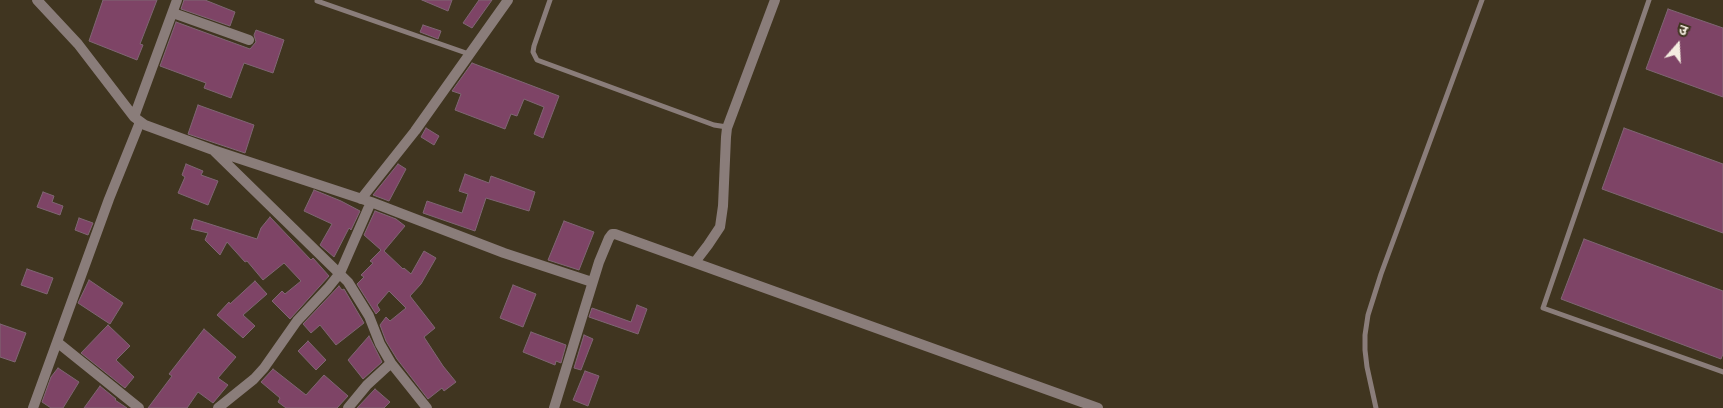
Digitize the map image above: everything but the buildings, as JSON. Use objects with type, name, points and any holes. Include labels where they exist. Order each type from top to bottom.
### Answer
[{"type":"street","points":[[37,0],[78,44],[137,120],[213,150],[366,201],[504,253],[592,282]]},
{"type":"street","points":[[33,408],[110,198],[177,0]]},
{"type":"street","points":[[218,408],[264,368],[297,321],[340,273],[366,201],[508,0]]},
{"type":"street","points":[[696,262],[720,226],[728,128],[775,0]]},
{"type":"street","points":[[173,13],[250,40]]},
{"type":"street","points":[[213,150],[348,282],[369,316],[380,344],[391,363],[427,408]]},
{"type":"street","points":[[554,408],[592,282],[606,243],[612,234],[696,262],[1098,408]]},
{"type":"street","points":[[57,342],[139,408]]},
{"type":"street","points":[[348,408],[367,385],[391,363]]},
{"type":"lane","points":[[550,0],[534,46],[533,52],[537,60],[714,125],[728,128]]},
{"type":"lane","points":[[1376,408],[1365,350],[1365,335],[1370,308],[1482,0]]},
{"type":"lane","points":[[1649,0],[1543,308],[1723,372]]},
{"type":"lane","points":[[317,1],[469,54]]}]
